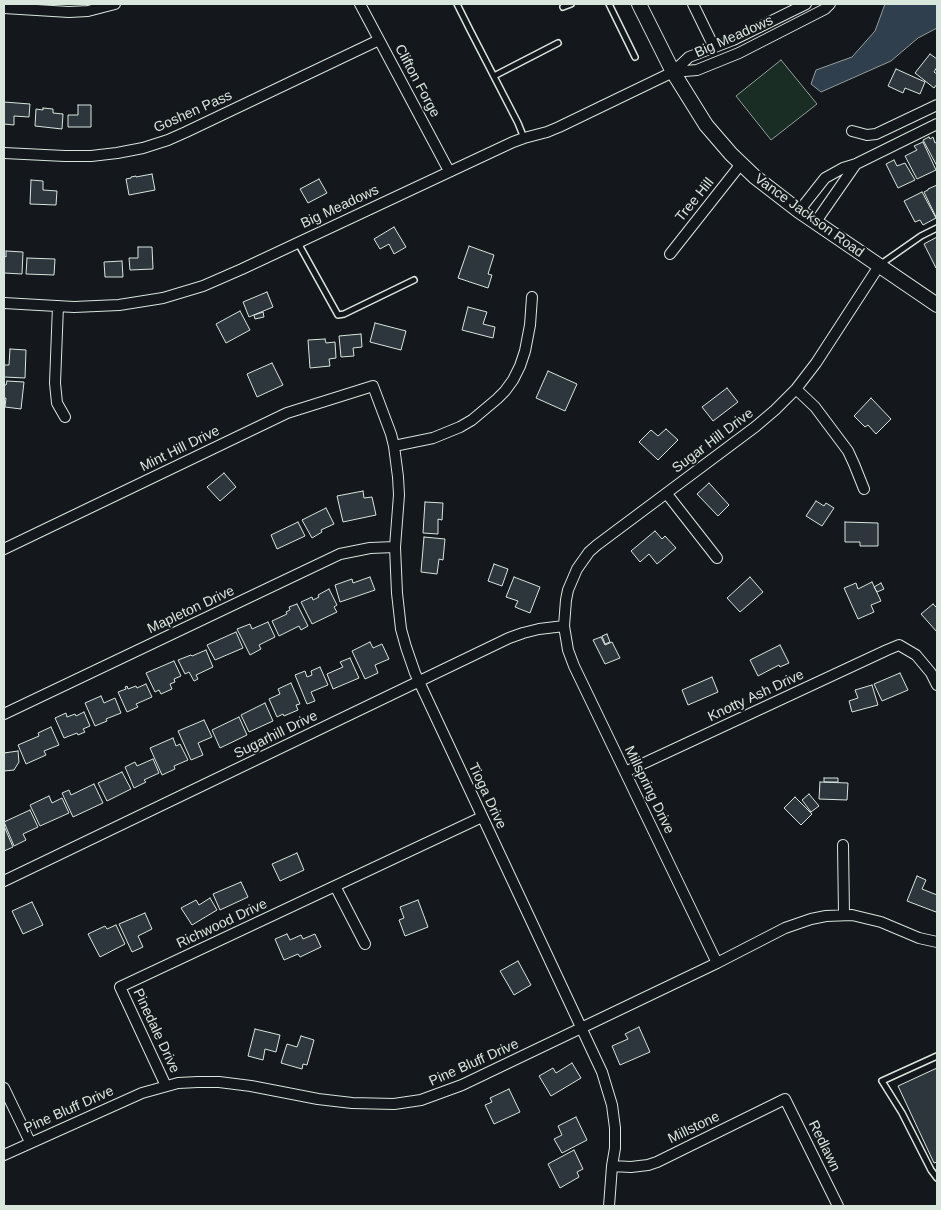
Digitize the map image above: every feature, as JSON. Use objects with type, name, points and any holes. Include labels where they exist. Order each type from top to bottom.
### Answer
[{"type":"main road","name":"Vance Jackson Road","points":[[639,4],[673,72],[706,125],[719,142],[761,182],[815,223],[937,305]]},
{"type":"street","points":[[4,8],[69,12],[88,11],[115,4]]},
{"type":"street","name":"Clifton Forge","points":[[360,4],[448,171]]},
{"type":"street","points":[[693,4],[714,47]]},
{"type":"street","name":"Big Meadows","points":[[4,303],[74,307],[119,305],[163,298],[203,286],[448,171],[524,138],[559,127],[673,72],[688,57],[734,40],[806,4]]},
{"type":"street","name":"Big Meadows","points":[[673,72],[696,70],[739,53],[825,9],[830,4]]},
{"type":"street","name":"Goshen Pass","points":[[4,153],[91,156],[143,148],[186,132],[379,40]]},
{"type":"street","points":[[852,131],[866,135],[876,134],[937,105]]},
{"type":"street","points":[[799,211],[825,178],[937,124]]},
{"type":"street","name":"Tree Hill","points":[[670,254],[741,164]]},
{"type":"street","points":[[815,223],[856,164]]},
{"type":"street","points":[[825,178],[840,188]]},
{"type":"street","name":"Sugar Hill Drive","points":[[564,626],[564,611],[572,579],[583,560],[597,544],[667,494],[776,410],[796,389],[816,363],[879,266]]},
{"type":"street","points":[[394,446],[433,438],[460,427],[472,420],[505,391],[513,380],[525,352],[530,325],[532,297]]},
{"type":"street","points":[[58,306],[56,403],[65,418]]},
{"type":"street","name":"Tioga Drive","points":[[373,386],[394,446],[398,477],[399,495],[395,547],[401,629],[419,682],[602,1072],[612,1105],[616,1128],[609,1206]]},
{"type":"street","name":"Mint Hill Drive","points":[[4,549],[287,414],[373,386]]},
{"type":"street","points":[[796,389],[815,407],[848,451],[864,489]]},
{"type":"street","points":[[667,494],[717,558]]},
{"type":"street","name":"Mapleton Drive","points":[[4,714],[340,554],[370,548],[395,547]]},
{"type":"street","name":"Sugarhill Drive","points":[[4,880],[509,638],[539,629],[564,626]]},
{"type":"street","name":"Millspring Drive","points":[[564,626],[568,650],[574,666],[717,963]]},
{"type":"street","name":"Knotty Ash Drive","points":[[625,772],[899,645],[916,655],[931,673],[937,685]]},
{"type":"street","name":"Richwood Drive","points":[[120,987],[482,817]]},
{"type":"street","points":[[843,845],[844,914]]},
{"type":"street","points":[[335,886],[365,944]]},
{"type":"street","name":"Pine Bluff Drive","points":[[4,1154],[135,1095],[178,1084],[218,1082],[352,1103],[405,1103],[437,1095],[462,1086],[717,963],[785,928],[811,918],[844,914],[852,915],[881,922],[914,936],[937,942]]},
{"type":"street","name":"Pinedale Drive","points":[[120,987],[166,1086]]},
{"type":"street","points":[[4,1088],[30,1142]]},
{"type":"street","name":"Millstone","points":[[612,1166],[631,1167],[657,1162],[785,1099]]},
{"type":"street","name":"Redlawn","points":[[785,1099],[838,1206]]},
{"type":"lane","points":[[457,4],[524,138]]},
{"type":"lane","points":[[563,7],[571,4]]},
{"type":"lane","points":[[609,4],[635,57]]},
{"type":"lane","points":[[494,76],[558,43]]},
{"type":"lane","points":[[879,266],[921,236],[937,228]]},
{"type":"lane","points":[[298,243],[338,315],[344,314],[414,280]]},
{"type":"lane","points":[[937,1056],[882,1081],[937,1178]]},
{"type":"green space","points":[[781,60],[817,104],[771,140],[736,96]]},
{"type":"water","points":[[885,4],[937,4],[937,28],[918,38],[891,61],[821,92],[811,84],[816,70],[852,57],[875,31]]},
{"type":"building","points":[[930,54],[937,59],[937,67],[934,72],[937,74],[937,84],[934,88],[915,73]]},
{"type":"building","points":[[896,69],[925,82],[920,94],[905,88],[903,93],[888,86]]},
{"type":"building","points":[[4,102],[30,104],[29,117],[14,116],[14,125],[4,124]]},
{"type":"building","points":[[78,105],[91,105],[91,127],[68,127],[68,115],[78,115]]},
{"type":"building","points":[[43,108],[53,109],[53,113],[63,114],[62,129],[35,126],[36,109],[43,110]]},
{"type":"building","points":[[929,137],[930,139],[933,137],[935,143],[937,142],[937,166],[923,140]]},
{"type":"building","points":[[923,142],[936,170],[917,179],[905,156],[917,150],[914,146]]},
{"type":"building","points":[[894,160],[897,166],[905,163],[915,180],[898,188],[886,164]]},
{"type":"building","points":[[152,174],[155,190],[129,195],[126,179]]},
{"type":"building","points":[[319,179],[327,193],[308,203],[300,189]]},
{"type":"building","points":[[31,180],[43,181],[43,190],[57,191],[56,205],[30,204]]},
{"type":"building","points":[[937,185],[937,216],[936,217],[924,192]]},
{"type":"building","points":[[922,192],[936,218],[923,225],[920,220],[915,222],[904,201]]},
{"type":"building","points":[[394,227],[406,247],[394,254],[389,244],[380,249],[374,239]]},
{"type":"building","points":[[937,237],[937,267],[936,268],[924,244]]},
{"type":"building","points":[[469,246],[494,255],[488,274],[492,275],[488,288],[458,278]]},
{"type":"building","points":[[138,247],[152,247],[153,269],[130,270],[129,258],[138,258]]},
{"type":"building","points":[[6,251],[23,252],[22,274],[4,273],[4,256],[6,257]]},
{"type":"building","points":[[27,258],[55,259],[54,275],[26,274]]},
{"type":"building","points":[[122,261],[123,277],[105,277],[104,262]]},
{"type":"building","points":[[267,292],[273,307],[249,317],[243,302]]},
{"type":"building","points":[[468,307],[487,312],[483,324],[495,327],[493,338],[462,330]]},
{"type":"building","points":[[240,311],[250,330],[226,343],[216,324]]},
{"type":"building","points":[[263,312],[264,317],[255,319],[254,315]]},
{"type":"building","points":[[375,323],[406,331],[401,350],[370,342]]},
{"type":"building","points":[[361,334],[362,347],[353,348],[354,356],[341,357],[339,336]]},
{"type":"building","points":[[325,339],[326,343],[335,342],[336,358],[329,359],[330,366],[310,368],[308,340]]},
{"type":"building","points":[[10,349],[26,350],[25,378],[4,377],[4,365],[9,365]]},
{"type":"building","points":[[272,363],[283,385],[257,397],[247,374]]},
{"type":"building","points":[[548,371],[577,384],[565,411],[536,398]]},
{"type":"building","points":[[7,381],[24,382],[21,409],[5,407],[4,385],[6,385]]},
{"type":"building","points":[[727,388],[738,402],[713,421],[702,407]]},
{"type":"building","points":[[871,398],[891,419],[876,434],[868,425],[865,427],[854,416]]},
{"type":"building","points":[[666,429],[678,440],[658,460],[639,442],[651,430],[658,436]]},
{"type":"building","points":[[224,473],[236,487],[220,501],[207,487]]},
{"type":"building","points":[[709,483],[729,505],[718,516],[697,494]]},
{"type":"building","points":[[363,491],[364,498],[372,497],[376,515],[343,522],[337,496]]},
{"type":"building","points":[[816,501],[824,506],[826,503],[834,508],[822,526],[806,516]]},
{"type":"building","points":[[425,502],[443,503],[442,520],[438,519],[438,534],[423,533]]},
{"type":"building","points":[[326,508],[334,524],[321,530],[322,532],[312,538],[302,520]]},
{"type":"building","points":[[298,522],[305,536],[277,549],[271,535]]},
{"type":"building","points":[[845,522],[878,523],[878,546],[860,546],[860,542],[845,542]]},
{"type":"building","points":[[655,531],[662,539],[665,536],[676,548],[657,564],[649,554],[640,562],[631,551]]},
{"type":"building","points":[[424,537],[445,539],[443,560],[439,559],[437,574],[421,572]]},
{"type":"building","points":[[494,564],[508,569],[502,586],[488,581]]},
{"type":"building","points":[[370,577],[375,590],[340,602],[335,585],[352,579],[353,583]]},
{"type":"building","points":[[514,577],[540,587],[530,613],[515,607],[518,601],[506,597]]},
{"type":"building","points":[[750,577],[763,592],[740,612],[727,598]]},
{"type":"building","points":[[872,582],[881,601],[871,605],[874,612],[858,619],[844,588],[856,583],[858,589]]},
{"type":"building","points":[[881,583],[884,589],[877,592],[874,587]]},
{"type":"building","points":[[329,589],[337,605],[334,607],[337,612],[312,624],[301,602],[312,597],[313,600]]},
{"type":"building","points":[[297,604],[308,626],[301,630],[299,626],[279,636],[272,621],[287,614],[286,612],[290,610],[289,607]]},
{"type":"building","points":[[933,604],[937,608],[937,632],[921,614]]},
{"type":"building","points":[[268,622],[275,637],[259,645],[261,649],[250,655],[237,629],[250,624],[252,629]]},
{"type":"building","points":[[236,632],[243,648],[215,660],[207,645]]},
{"type":"building","points":[[607,634],[610,642],[605,644],[602,636]]},
{"type":"building","points":[[601,637],[605,645],[612,642],[620,658],[605,664],[593,640]]},
{"type":"building","points":[[370,642],[373,648],[382,644],[389,659],[375,665],[378,673],[365,679],[352,651]]},
{"type":"building","points":[[780,645],[789,663],[780,667],[779,665],[758,676],[750,660]]},
{"type":"building","points":[[206,650],[213,667],[196,675],[198,679],[194,681],[189,672],[185,674],[178,660]]},
{"type":"building","points":[[350,658],[359,678],[333,689],[327,674],[343,667],[340,662]]},
{"type":"building","points":[[174,661],[181,676],[174,679],[175,682],[170,684],[172,689],[161,694],[159,690],[155,692],[146,673]]},
{"type":"building","points":[[320,667],[328,685],[311,692],[315,701],[307,704],[295,675],[305,671],[307,677],[312,675],[311,671]]},
{"type":"building","points":[[900,673],[908,690],[882,701],[874,684]]},
{"type":"building","points":[[712,677],[718,692],[688,705],[682,690]]},
{"type":"building","points":[[291,683],[300,704],[296,705],[298,710],[277,717],[269,699],[280,694],[278,689]]},
{"type":"building","points":[[146,684],[152,697],[136,704],[138,707],[127,712],[118,692],[126,689],[125,687],[127,686],[128,689]]},
{"type":"building","points":[[872,685],[878,705],[852,712],[849,701],[858,698],[855,690]]},
{"type":"building","points":[[101,696],[104,703],[115,698],[121,713],[95,726],[85,703]]},
{"type":"building","points":[[265,703],[273,721],[249,732],[241,715]]},
{"type":"building","points":[[84,712],[90,726],[83,729],[85,732],[64,738],[55,718],[66,713],[67,717],[75,714],[76,716]]},
{"type":"building","points":[[239,717],[247,735],[220,748],[212,730]]},
{"type":"building","points":[[204,720],[212,737],[198,743],[203,755],[191,760],[178,731]]},
{"type":"building","points":[[51,727],[59,745],[44,751],[46,755],[26,764],[18,745],[39,736],[38,733]]},
{"type":"building","points":[[173,738],[176,746],[180,744],[188,760],[174,766],[175,769],[162,775],[150,748]]},
{"type":"building","points":[[18,751],[19,762],[14,770],[4,771],[4,753]]},
{"type":"building","points":[[153,759],[159,773],[144,780],[146,782],[134,788],[125,767],[135,762],[137,766]]},
{"type":"building","points":[[122,772],[131,789],[107,801],[98,783]]},
{"type":"building","points":[[824,778],[838,778],[838,782],[824,782]]},
{"type":"building","points":[[820,782],[848,783],[847,800],[819,799]]},
{"type":"building","points":[[94,784],[103,803],[73,817],[62,793],[69,790],[71,795]]},
{"type":"building","points":[[809,794],[819,806],[811,812],[802,800]]},
{"type":"building","points":[[49,796],[52,803],[62,798],[69,813],[40,826],[30,805]]},
{"type":"building","points":[[795,797],[812,814],[801,825],[784,808]]},
{"type":"building","points":[[30,810],[38,827],[23,834],[26,840],[14,846],[4,822]]},
{"type":"building","points":[[4,826],[13,847],[4,851]]},
{"type":"building","points":[[297,853],[304,870],[280,881],[272,864]]},
{"type":"building","points":[[917,876],[926,880],[922,889],[937,895],[936,912],[907,901]]},
{"type":"building","points":[[241,882],[248,897],[220,910],[213,894]]},
{"type":"building","points":[[210,898],[217,910],[192,925],[181,908],[196,900],[199,905]]},
{"type":"building","points":[[418,900],[428,927],[405,936],[399,920],[404,918],[400,907]]},
{"type":"building","points":[[32,902],[43,925],[23,934],[12,911]]},
{"type":"building","points":[[145,913],[152,929],[138,936],[143,947],[132,952],[119,924]]},
{"type":"building","points":[[116,925],[125,944],[100,957],[88,934],[105,926],[107,929]]},
{"type":"building","points":[[287,934],[290,940],[301,935],[303,939],[315,934],[321,947],[300,957],[298,954],[284,960],[275,939]]},
{"type":"building","points":[[518,961],[531,985],[514,995],[500,971]]},
{"type":"building","points":[[639,1027],[650,1052],[620,1065],[612,1046],[628,1039],[625,1034]]},
{"type":"building","points":[[255,1029],[280,1035],[276,1052],[265,1049],[263,1060],[248,1056]]},
{"type":"building","points":[[301,1036],[314,1040],[307,1065],[303,1064],[302,1069],[281,1063],[287,1044],[297,1047]]},
{"type":"building","points":[[572,1063],[581,1078],[551,1096],[539,1076],[553,1068],[556,1073]]},
{"type":"building","points":[[937,1068],[937,1162],[934,1163],[898,1086]]},
{"type":"building","points":[[509,1089],[520,1112],[494,1124],[485,1105],[492,1102],[490,1098]]},
{"type":"building","points":[[576,1117],[587,1140],[562,1153],[554,1139],[562,1135],[558,1126]]},
{"type":"building","points":[[574,1150],[583,1169],[577,1172],[579,1177],[560,1188],[548,1164]]}]
